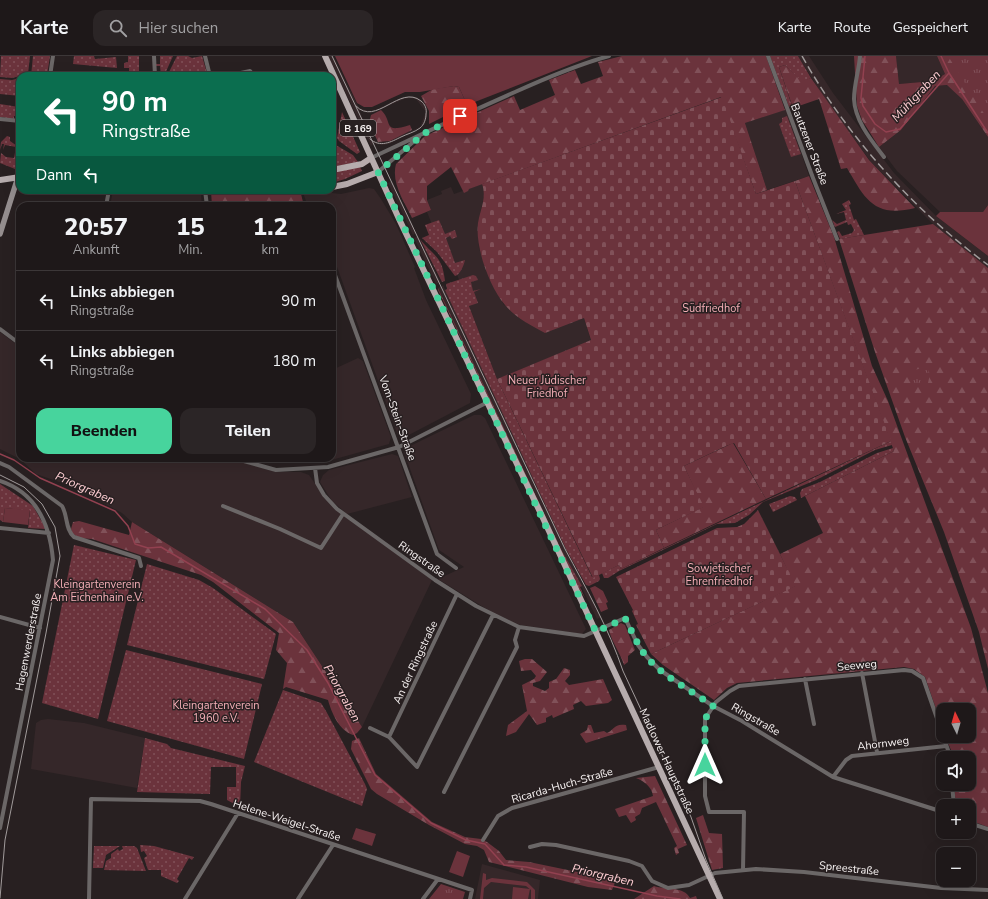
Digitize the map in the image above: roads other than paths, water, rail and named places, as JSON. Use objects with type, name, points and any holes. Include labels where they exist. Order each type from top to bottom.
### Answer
[{"type":"main road","name":"B 169","points":[[325,56],[332,72]]},
{"type":"main road","name":"B 169","points":[[336,80],[378,172]]},
{"type":"main road","points":[[336,169],[362,164],[372,158]]},
{"type":"main road","points":[[336,186],[347,184],[378,172]]},
{"type":"main road","name":"Madlower Hauptstraße","points":[[378,172],[486,403],[596,632],[720,899]]},
{"type":"main road","points":[[0,180],[16,177]]},
{"type":"street","points":[[51,72],[53,56]]},
{"type":"street","points":[[154,56],[156,72]]},
{"type":"street","points":[[205,56],[209,72]]},
{"type":"street","points":[[372,158],[550,76],[575,66],[609,56]]},
{"type":"street","name":"Bautzener Straße","points":[[768,56],[812,178],[837,239]]},
{"type":"street","points":[[860,56],[854,98],[855,107],[861,122],[884,157]]},
{"type":"street","points":[[240,72],[247,70],[251,72]]},
{"type":"street","points":[[0,119],[16,121]]},
{"type":"street","points":[[378,172],[425,133]]},
{"type":"street","points":[[0,234],[16,186]]},
{"type":"street","name":"Vom-Stein-Straße","points":[[336,278],[437,554],[456,568]]},
{"type":"street","points":[[0,329],[16,341]]},
{"type":"street","points":[[247,462],[276,470],[328,467],[399,447],[486,403]]},
{"type":"street","points":[[0,463],[9,467],[62,506],[66,513],[68,530],[74,537],[140,558],[141,566]]},
{"type":"street","name":"Ringstraße","points":[[313,469],[324,495],[343,514],[456,594],[493,615],[519,627],[584,636],[625,618],[638,645],[647,657],[660,670],[713,706],[742,721],[833,777],[936,810]]},
{"type":"street","name":"Hagenwerderstraße","points":[[0,481],[16,490],[35,505],[43,518],[49,533],[52,568],[0,828]]},
{"type":"street","points":[[223,506],[280,529],[321,548],[343,514]]},
{"type":"street","points":[[0,528],[49,533]]},
{"type":"street","name":"An der Ringstraße","points":[[389,737],[456,594]]},
{"type":"street","points":[[370,728],[389,737],[417,767],[493,615]]},
{"type":"street","points":[[0,617],[40,628]]},
{"type":"street","points":[[444,792],[517,646],[515,640],[519,627]]},
{"type":"street","name":"Seeweg","points":[[713,706],[730,691],[739,686],[862,673],[904,670],[912,671],[923,678],[948,751]]},
{"type":"street","points":[[862,673],[877,752]]},
{"type":"street","points":[[805,679],[814,724]]},
{"type":"street","points":[[713,706],[705,719],[705,796],[709,812],[744,812],[744,870]]},
{"type":"street","name":"Ahornweg","points":[[833,777],[846,760],[852,756],[877,752],[946,746]]},
{"type":"street","name":"Ricarda-Huch-Straße","points":[[483,840],[498,816],[512,808],[659,767]]},
{"type":"street","name":"Helene-Weigel-Straße","points":[[89,899],[91,799],[200,801],[472,890],[470,899]]},
{"type":"street","points":[[185,899],[238,813]]},
{"type":"street","points":[[976,826],[988,830]]},
{"type":"street","name":"Spreestraße","points":[[530,847],[542,844],[556,845],[629,861],[642,866],[652,881],[668,888],[689,885],[708,876],[756,868],[800,871],[941,888],[988,890]]},
{"type":"street","points":[[298,899],[333,845]]},
{"type":"street","points":[[423,899],[438,879]]},
{"type":"waterway","name":"Mühlgraben","points":[[865,56],[861,98],[863,106],[875,124],[886,132],[900,129],[949,73]]},
{"type":"waterway","name":"Mühlgraben","points":[[941,56],[949,73],[988,133]]},
{"type":"waterway","name":"Priorgraben","points":[[0,454],[16,461]]},
{"type":"waterway","name":"Priorgraben","points":[[17,462],[40,478],[115,511],[128,526],[135,544],[148,548],[161,547],[265,609],[307,650],[328,683],[375,775],[431,823],[466,840],[485,844],[504,865],[526,867],[657,896],[680,899]]},
{"type":"tram line","points":[[332,56],[565,549],[604,624],[623,671],[691,817],[706,860],[723,899]]},
{"type":"tram line","points":[[356,106],[364,111],[372,112],[396,101],[413,97],[424,104],[426,112],[425,120],[423,125],[418,129],[393,141],[382,144],[374,142],[370,139]]},
{"type":"tram line","points":[[0,475],[24,487],[42,504],[55,527],[60,556],[5,840],[0,898]]},
{"type":"railway","points":[[802,56],[840,115],[884,170],[908,196],[934,220],[988,265]]},
{"type":"park label","name":"Südfriedhof","points":[[711,308]]},
{"type":"park label","name":"Neuer Jüdischer Friedhof","points":[[547,386]]},
{"type":"park label","name":"Sowjetischer Ehrenfriedhof","points":[[719,574]]},
{"type":"park label","name":"Kleingartenverein Am Eichenhain e.V.","points":[[97,590]]},
{"type":"park label","name":"Kleingartenverein 1960 e.V.","points":[[216,711]]}]
